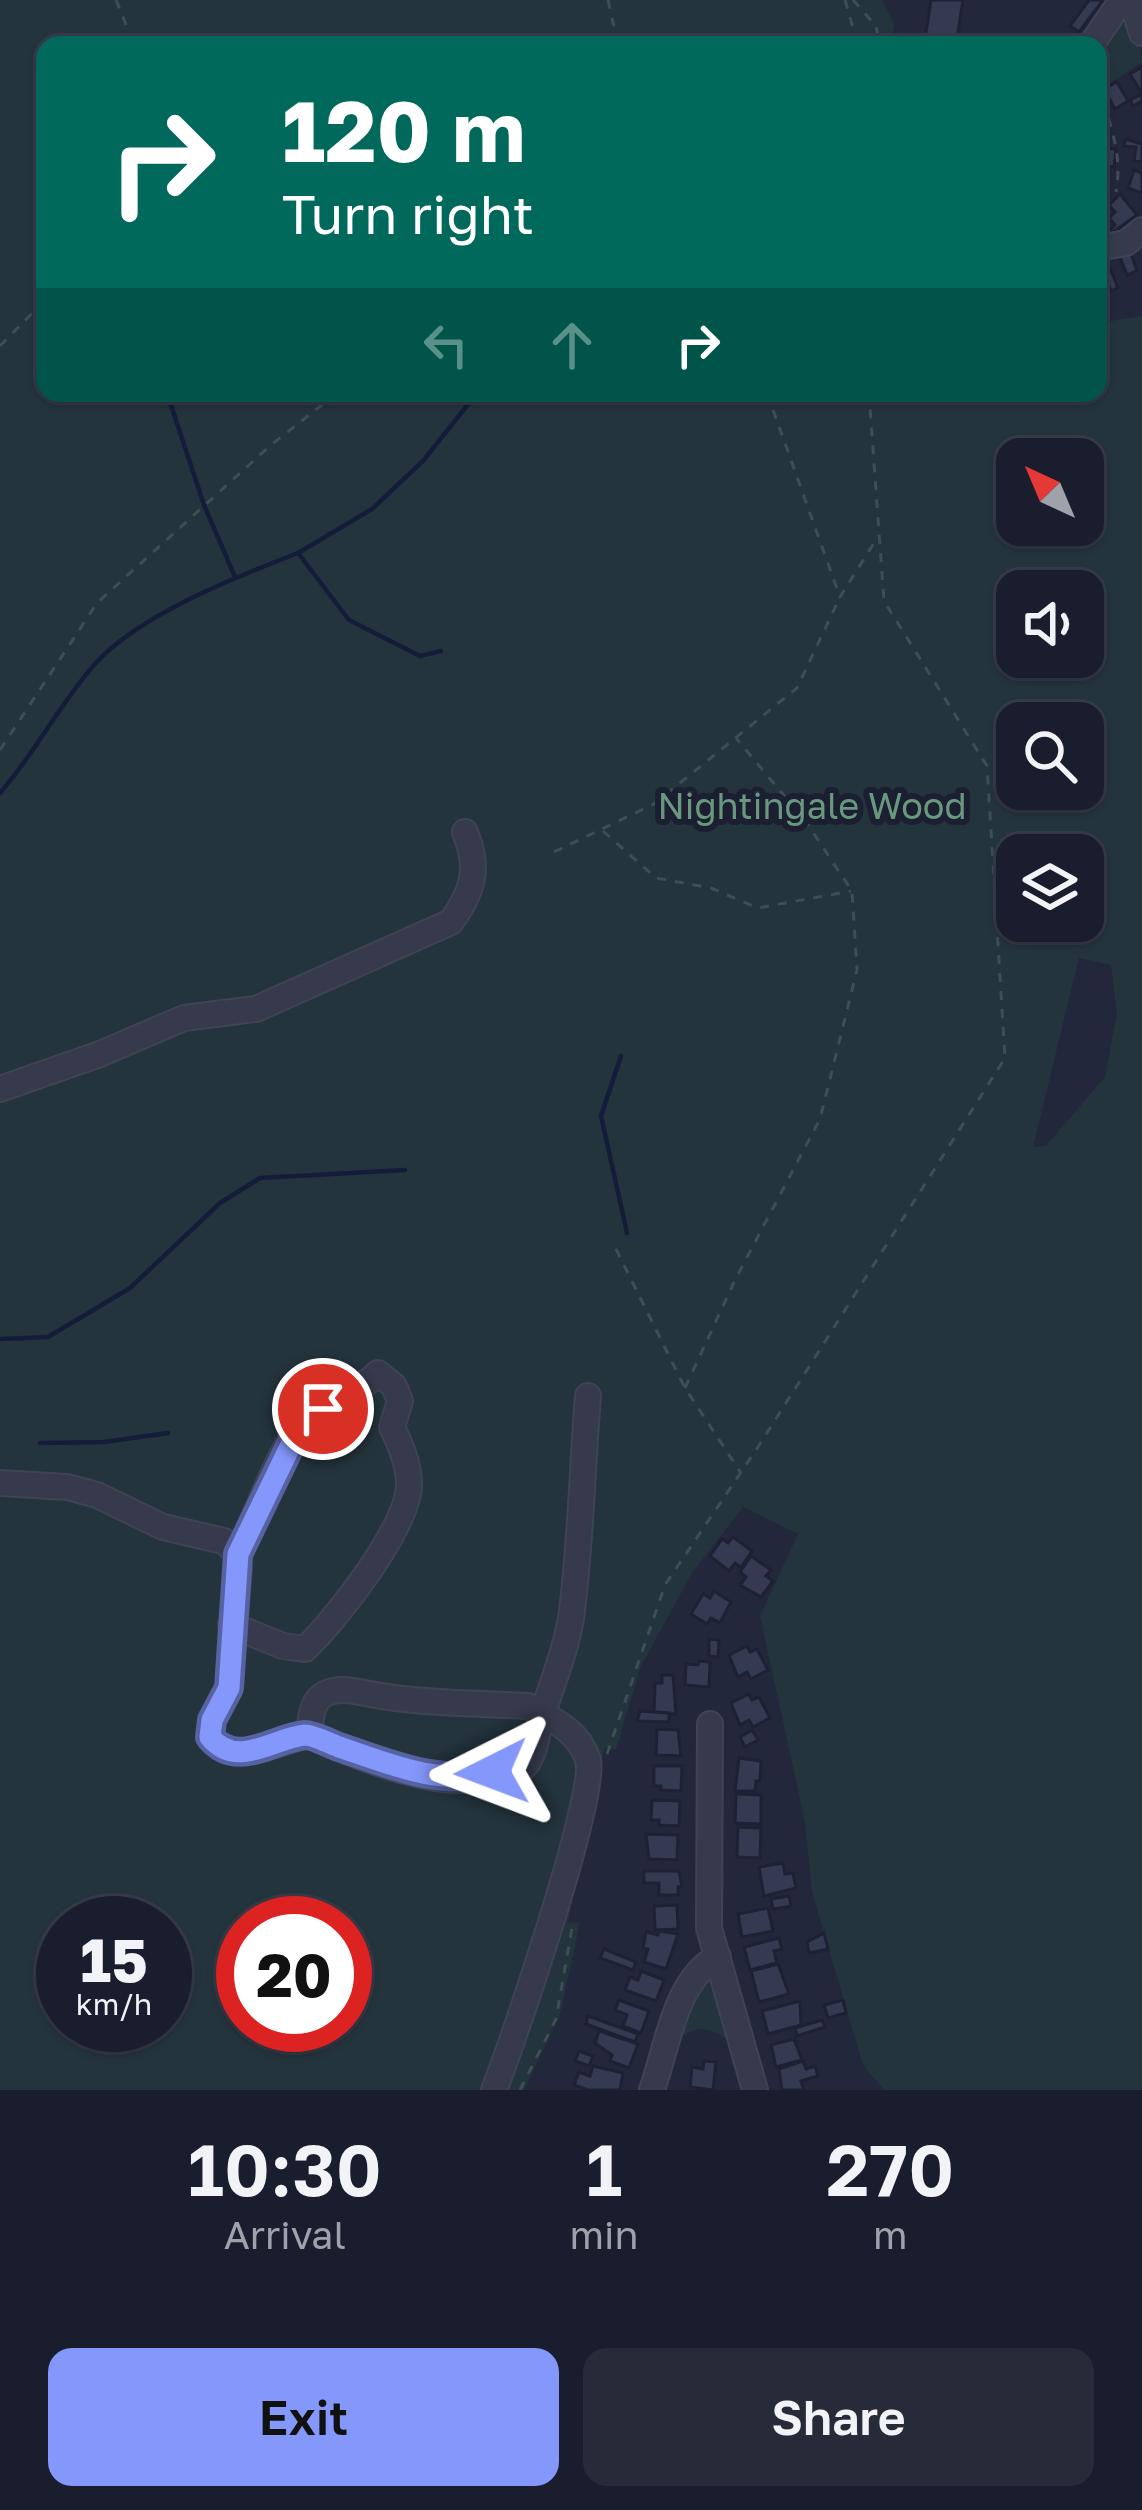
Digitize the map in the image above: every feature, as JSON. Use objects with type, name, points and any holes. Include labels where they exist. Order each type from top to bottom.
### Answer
[{"type":"street","points":[[1097,36],[1126,0],[1142,33]]},
{"type":"street","points":[[1107,246],[1126,243],[1142,230]]},
{"type":"street","points":[[0,1089],[184,1018],[256,1010],[451,922],[470,896],[474,855],[465,832]]},
{"type":"street","points":[[231,1625],[283,1646],[304,1649],[351,1599],[405,1510],[410,1484],[392,1427],[400,1401],[394,1385],[377,1372],[365,1386],[346,1392],[301,1424],[238,1554],[231,1625],[229,1688],[212,1720],[210,1737],[218,1747],[238,1752],[311,1734],[376,1760],[460,1780],[524,1767],[531,1760],[570,1622],[588,1396]]},
{"type":"street","points":[[0,1483],[82,1491],[163,1527],[224,1541],[238,1554]]},
{"type":"street","points":[[311,1734],[309,1724],[318,1700],[326,1693],[349,1690],[419,1702],[528,1706],[576,1738],[590,1774],[582,1815],[519,2027],[494,2090]]},
{"type":"street","points":[[710,1724],[710,1928],[755,2090]]},
{"type":"street","points":[[652,2090],[688,1984],[702,1965],[718,1957]]},
{"type":"path","points":[[116,0],[129,36]]},
{"type":"path","points":[[608,0],[615,36]]},
{"type":"path","points":[[845,0],[855,36]]},
{"type":"path","points":[[854,0],[876,26],[878,36]]},
{"type":"path","points":[[1107,116],[1121,164],[1115,192]]},
{"type":"path","points":[[0,346],[36,309]]},
{"type":"path","points":[[0,750],[98,603],[254,460],[326,402]]},
{"type":"path","points":[[770,402],[840,597]]},
{"type":"path","points":[[604,1765],[664,1585],[741,1473],[1005,1058],[987,766],[884,601],[870,402]]},
{"type":"path","points":[[554,852],[654,804],[797,688],[840,597],[880,533]]},
{"type":"path","points":[[685,1388],[735,1280],[820,1120],[857,970],[852,891],[806,822],[736,738]]},
{"type":"path","points":[[601,830],[656,878],[711,888],[758,908],[852,891]]},
{"type":"path","points":[[616,1250],[685,1388],[741,1473]]},
{"type":"path","points":[[520,2090],[556,2019],[575,1910]]},
{"type":"green space","name":"Nightingale Wood","points":[[0,0],[882,0],[894,24],[893,36],[36,36],[36,402],[1107,402],[1107,322],[1142,316],[1142,2090],[884,2090],[863,2065],[812,1892],[805,1822],[760,1616],[798,1534],[743,1507],[692,1573],[641,1666],[616,1749],[605,1748],[579,1842],[583,1844],[568,1922],[580,1923],[560,2014],[524,2090],[0,2090]],"holes":[[[1079,958],[1111,965],[1117,1013],[1105,1077],[1046,1146],[1033,1147]]]},
{"type":"green space","points":[[1118,22],[1129,28],[1142,62],[1107,85],[1107,36]]},
{"type":"green space","points":[[715,1975],[736,2049],[705,2029],[689,2032],[674,2045],[694,1985]]},
{"type":"building","points":[[931,0],[963,0],[957,36],[925,36]]},
{"type":"building","points":[[1089,0],[1103,0],[1079,32],[1070,26]]},
{"type":"building","points":[[1142,67],[1142,94],[1130,74]]},
{"type":"building","points":[[1117,82],[1128,101],[1115,109],[1107,87]]},
{"type":"building","points":[[1125,139],[1142,144],[1142,162],[1134,161],[1136,147],[1124,146]]},
{"type":"building","points":[[1107,148],[1116,149],[1114,167],[1107,166]]},
{"type":"building","points":[[1134,170],[1142,173],[1142,193],[1128,188]]},
{"type":"building","points":[[1120,194],[1137,215],[1113,232],[1115,225],[1109,218],[1115,212],[1109,205]]},
{"type":"building","points":[[1129,248],[1137,271],[1127,275],[1118,252]]},
{"type":"building","points":[[1107,260],[1118,288],[1111,291],[1107,281]]},
{"type":"building","points":[[733,1537],[752,1551],[741,1567],[735,1563],[729,1571],[710,1556],[722,1539],[728,1543]]},
{"type":"building","points":[[751,1556],[771,1570],[766,1576],[773,1581],[761,1597],[740,1585],[746,1577],[740,1572]]},
{"type":"building","points":[[714,1591],[731,1602],[720,1623],[711,1618],[707,1624],[691,1614],[703,1594],[710,1598]]},
{"type":"building","points":[[709,1639],[719,1640],[718,1657],[709,1656]]},
{"type":"building","points":[[747,1646],[750,1652],[757,1649],[768,1670],[751,1679],[747,1672],[738,1677],[729,1655]]},
{"type":"building","points":[[699,1661],[710,1662],[709,1687],[685,1685],[686,1664],[698,1665]]},
{"type":"building","points":[[662,1675],[673,1675],[676,1714],[654,1713],[655,1683],[662,1683]]},
{"type":"building","points":[[749,1694],[752,1700],[759,1697],[770,1718],[753,1727],[749,1720],[740,1725],[731,1703]]},
{"type":"building","points":[[640,1711],[669,1713],[669,1722],[637,1721]]},
{"type":"building","points":[[657,1729],[678,1730],[681,1756],[656,1755]]},
{"type":"building","points":[[752,1730],[758,1740],[745,1747],[740,1737]]},
{"type":"building","points":[[739,1758],[761,1761],[755,1791],[735,1791]]},
{"type":"building","points":[[654,1766],[682,1766],[681,1791],[654,1786]]},
{"type":"building","points":[[736,1794],[761,1795],[761,1824],[735,1823]]},
{"type":"building","points":[[652,1800],[680,1801],[679,1826],[651,1820]]},
{"type":"building","points":[[738,1827],[761,1828],[760,1858],[737,1857]]},
{"type":"building","points":[[646,1834],[678,1835],[677,1860],[649,1859]]},
{"type":"building","points":[[783,1863],[785,1874],[793,1873],[796,1888],[764,1896],[759,1867]]},
{"type":"building","points":[[644,1871],[679,1871],[682,1887],[678,1895],[659,1895],[659,1883],[644,1883]]},
{"type":"building","points":[[789,1896],[791,1906],[773,1909],[771,1899]]},
{"type":"building","points":[[677,1905],[678,1929],[655,1930],[654,1906]]},
{"type":"building","points":[[768,1908],[773,1931],[742,1937],[738,1914]]},
{"type":"building","points":[[659,1931],[678,1934],[666,1969],[644,1962],[646,1932],[658,1935]]},
{"type":"building","points":[[824,1933],[828,1949],[809,1953],[807,1942]]},
{"type":"building","points":[[779,1938],[782,1949],[774,1951],[777,1963],[750,1970],[744,1947]]},
{"type":"building","points":[[604,1949],[636,1962],[633,1970],[600,1958]]},
{"type":"building","points":[[778,1964],[789,1994],[759,2002],[751,1971]]},
{"type":"building","points":[[641,1971],[664,1980],[656,2001],[625,1990],[630,1977],[638,1980]]},
{"type":"building","points":[[619,2000],[649,2011],[641,2033],[623,2026],[627,2015],[615,2010]]},
{"type":"building","points":[[843,2000],[846,2013],[828,2018],[824,2005]]},
{"type":"building","points":[[800,2001],[801,2025],[768,2034],[762,2011]]},
{"type":"building","points":[[588,2016],[638,2034],[635,2042],[586,2024]]},
{"type":"building","points":[[822,2020],[825,2027],[797,2036],[795,2028]]},
{"type":"building","points":[[599,2031],[638,2044],[629,2068],[610,2061],[612,2055],[595,2043]]},
{"type":"building","points":[[794,2039],[802,2060],[776,2067],[771,2045]]},
{"type":"building","points":[[579,2051],[593,2056],[589,2066],[575,2061]]},
{"type":"building","points":[[704,2061],[716,2062],[713,2090],[690,2087],[692,2067],[703,2069]]},
{"type":"building","points":[[803,2061],[806,2069],[815,2066],[818,2076],[801,2081],[804,2090],[782,2090],[779,2069]]},
{"type":"building","points":[[593,2066],[623,2073],[620,2090],[574,2085],[579,2072],[590,2076]]},
{"type":"waterway","points":[[170,402],[204,505],[235,577]]},
{"type":"waterway","points":[[441,651],[420,656],[349,620],[298,553],[372,509],[423,461],[470,402]]},
{"type":"waterway","points":[[0,793],[81,680],[113,647],[189,599],[298,553]]},
{"type":"waterway","points":[[621,1056],[601,1116],[627,1233]]},
{"type":"waterway","points":[[0,1339],[48,1337],[130,1288],[220,1203],[260,1178],[405,1170]]},
{"type":"waterway","points":[[40,1443],[104,1442],[168,1433]]},
{"type":"route","points":[[323,1409],[301,1424],[238,1554],[229,1688],[212,1720],[210,1737],[218,1747],[238,1752],[311,1734],[431,1775],[460,1780],[492,1772]]}]
